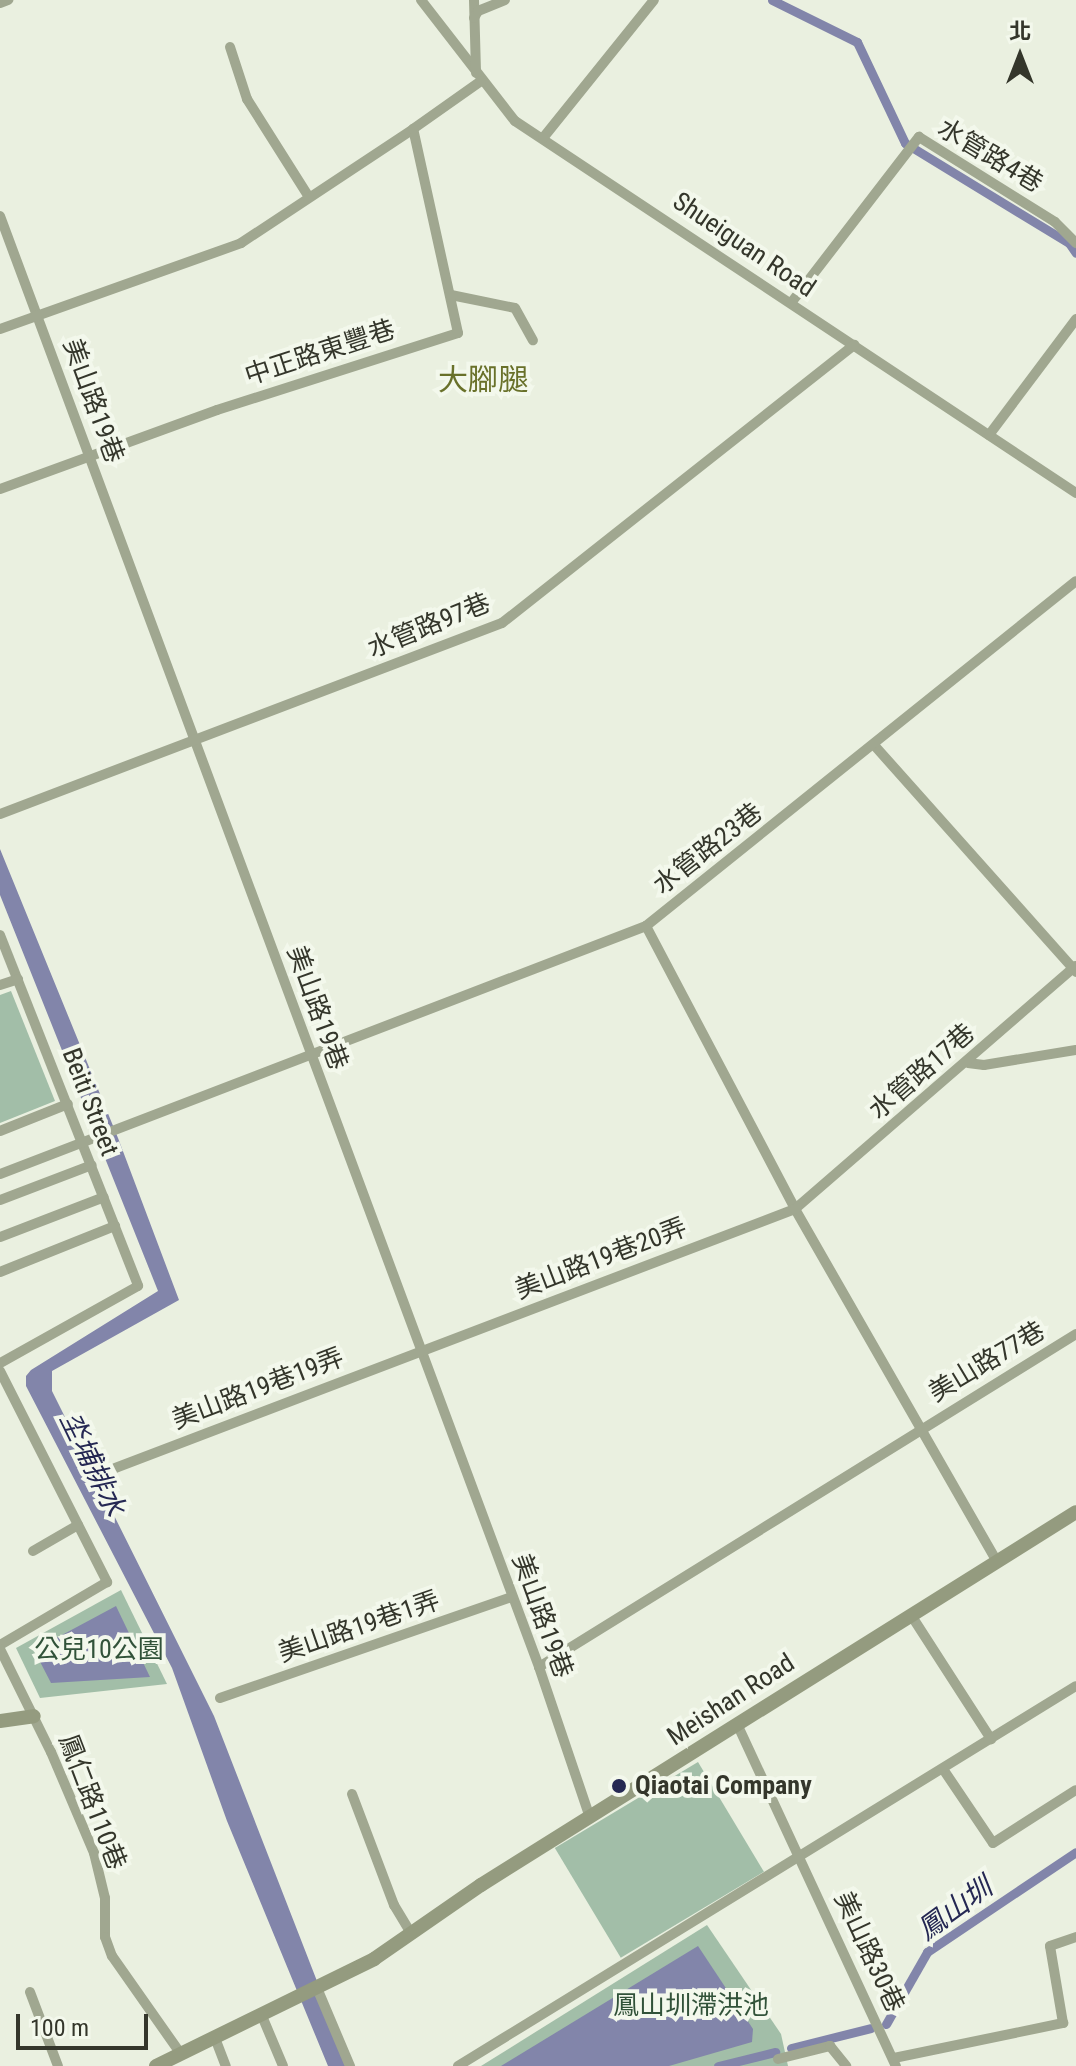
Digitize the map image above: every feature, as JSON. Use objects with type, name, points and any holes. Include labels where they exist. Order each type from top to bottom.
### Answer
[{"type":"street","points":[[0,3],[8,0]]},
{"type":"street","name":"Shueiguan Road","points":[[421,0],[515,121],[1076,493]]},
{"type":"street","points":[[0,329],[241,243],[413,129],[478,77],[474,0]]},
{"type":"street","points":[[474,18],[478,11],[505,0]]},
{"type":"street","points":[[543,138],[654,0]]},
{"type":"street","points":[[230,47],[247,99],[309,197]]},
{"type":"street","name":"中正路東豐巷","points":[[0,489],[89,455],[458,333],[413,129]]},
{"type":"street","name":"水管路4巷","points":[[791,303],[917,138],[922,138],[1055,222],[1076,243]]},
{"type":"street","name":"美山路19巷","points":[[0,216],[539,1667],[590,1818]]},
{"type":"street","points":[[451,295],[515,308],[533,340]]},
{"type":"street","points":[[989,435],[1076,319]]},
{"type":"street","name":"水管路97巷","points":[[0,814],[502,623],[854,345]]},
{"type":"street","name":"水管路23巷","points":[[0,1174],[310,1052],[646,926],[1076,581]]},
{"type":"street","points":[[874,745],[1075,969]]},
{"type":"street","points":[[646,926],[795,1209],[997,1561]]},
{"type":"street","name":"Beiti Street","points":[[0,935],[86,1141],[92,1165],[138,1286],[0,1363]]},
{"type":"street","name":"水管路17巷","points":[[795,1209],[1075,969]]},
{"type":"street","points":[[0,985],[18,979]]},
{"type":"street","points":[[968,1063],[984,1065],[1076,1050]]},
{"type":"street","points":[[0,1131],[68,1104]]},
{"type":"street","points":[[0,1200],[92,1165]]},
{"type":"street","points":[[0,1237],[104,1197]]},
{"type":"street","name":"美山路19巷20弄","points":[[421,1349],[795,1209]]},
{"type":"street","points":[[0,1272],[115,1226]]},
{"type":"street","name":"美山路77巷","points":[[539,1667],[1076,1334]]},
{"type":"street","name":"美山路19巷19弄","points":[[110,1470],[421,1349]]},
{"type":"street","points":[[0,1371],[107,1582],[0,1647]]},
{"type":"street","name":"Meishan Road","points":[[168,2062],[374,1959],[481,1885],[1076,1512]]},
{"type":"street","points":[[33,1551],[78,1525]]},
{"type":"street","name":"美山路19巷1弄","points":[[220,1698],[511,1597]]},
{"type":"street","points":[[911,1615],[991,1739]]},
{"type":"street","name":"鳳仁路110巷","points":[[0,1647],[94,1853],[105,1898],[105,1937],[112,1956],[168,2062]]},
{"type":"street","points":[[458,2066],[1076,1686]]},
{"type":"street","points":[[0,1721],[34,1716]]},
{"type":"street","name":"美山路30巷","points":[[738,1726],[895,2062]]},
{"type":"street","points":[[943,1769],[993,1843],[1076,1790]]},
{"type":"street","points":[[352,1794],[394,1905],[411,1933]]},
{"type":"street","points":[[895,2062],[1063,2023],[1050,1946],[1076,1937]]},
{"type":"street","points":[[315,1990],[350,2066]]},
{"type":"street","points":[[30,1992],[58,2066]]},
{"type":"street","points":[[262,2016],[283,2066]]},
{"type":"street","points":[[215,2038],[226,2066]]},
{"type":"street","points":[[778,2059],[830,2046],[846,2066]]},
{"type":"green space","points":[[11,991],[55,1101],[0,1123],[0,995]]},
{"type":"green space","name":"公兒10公園","points":[[121,1590],[167,1684],[40,1698],[16,1648]]},
{"type":"green space","name":"鳳山圳滯洪池","points":[[698,1762],[764,1872],[621,1958],[555,1848]]},
{"type":"green space","name":"鳳山圳滯洪池","points":[[707,1925],[781,2034],[788,2066],[481,2066]]},
{"type":"water","points":[[0,849],[118,1138],[179,1300],[52,1371],[52,1391],[214,1716],[350,2066],[328,2066],[227,1821],[172,1668],[26,1386],[26,1376],[31,1370],[158,1291],[0,895]]},
{"type":"water","points":[[116,1606],[150,1677],[51,1683],[34,1650]]},
{"type":"water","name":"鳳山圳滯洪池","points":[[698,1946],[753,2029],[752,2042],[669,2066],[501,2066]]},
{"type":"waterway","points":[[772,0],[857,42],[905,143],[1069,243],[1076,253]]},
{"type":"waterway","name":"鳳山圳","points":[[886,2024],[927,1952],[1076,1852]]},
{"type":"waterway","name":"鳳山圳","points":[[791,2048],[871,2028]]},
{"type":"waterway","name":"鳳山圳","points":[[718,2066],[775,2052]]},
{"type":"place","name":"Qiaotai Company","points":[[619,1786]]},
{"type":"district","name":"大腳腿","points":[[483,380]]},
{"type":"water label","name":"坔埔排水","points":[[92,1464]]}]
